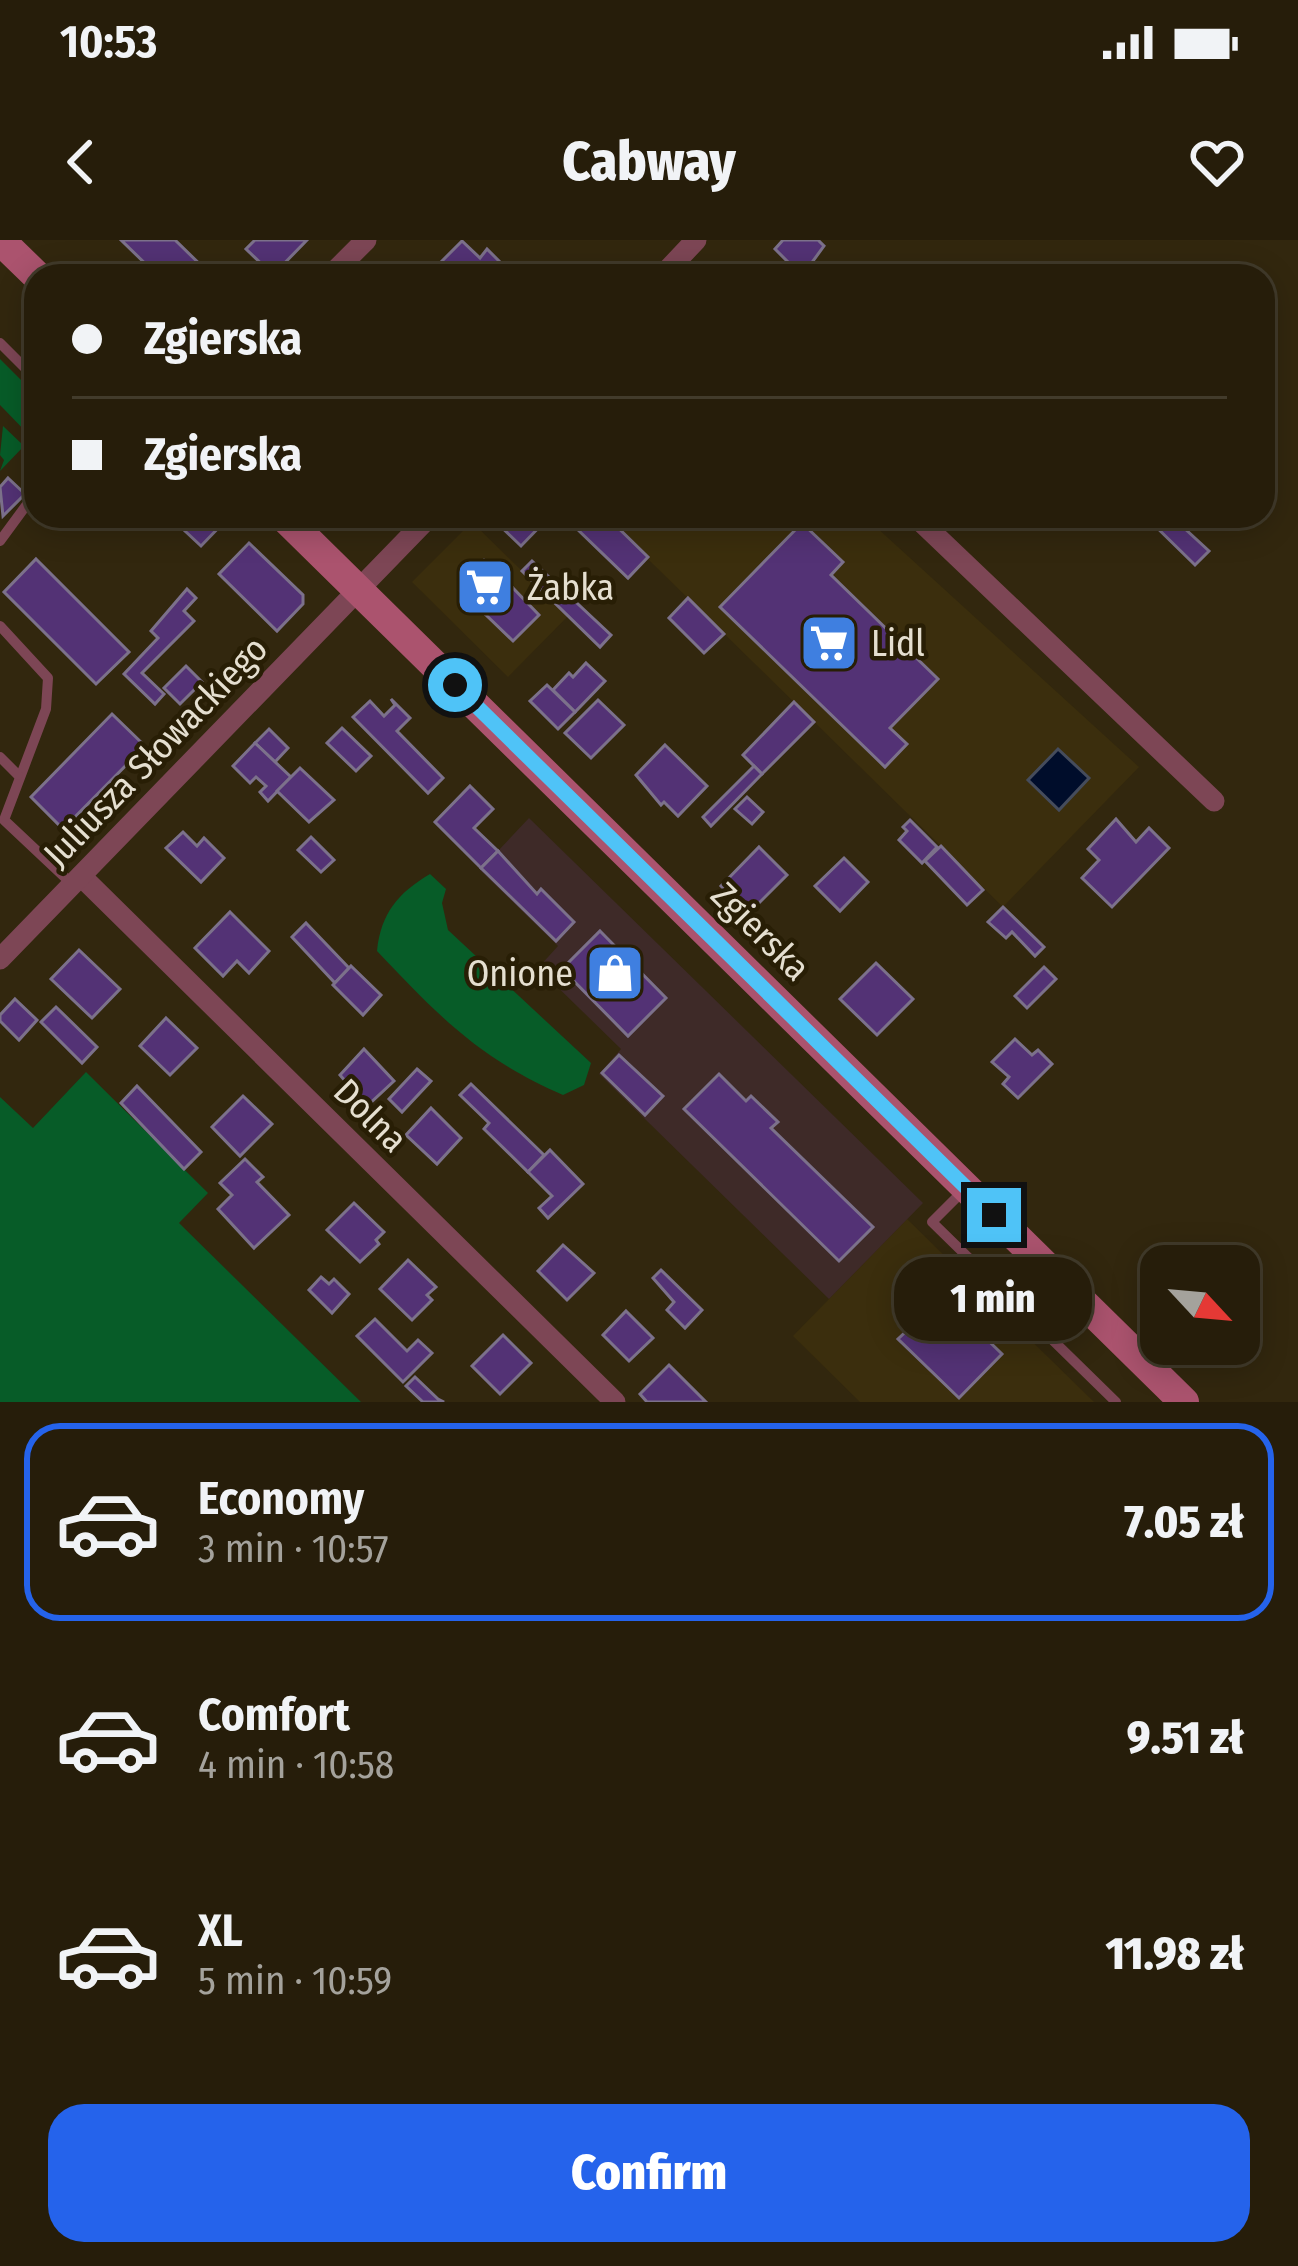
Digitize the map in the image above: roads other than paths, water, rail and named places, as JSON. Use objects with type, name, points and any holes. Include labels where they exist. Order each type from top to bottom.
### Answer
[{"type":"main road","points":[[0,240],[25,264]]},
{"type":"main road","name":"Zgierska","points":[[295,528],[1184,1402]]},
{"type":"street","points":[[342,264],[365,240]]},
{"type":"street","points":[[673,264],[696,240]]},
{"type":"street","name":"Juliusza Słowackiego","points":[[0,959],[418,528]]},
{"type":"street","points":[[928,528],[1214,801]]},
{"type":"street","name":"Dolna","points":[[77,880],[615,1402]]},
{"type":"lane","points":[[0,343],[24,367]]},
{"type":"lane","points":[[0,541],[24,508]]},
{"type":"lane","points":[[0,626],[48,678],[46,709],[4,820],[77,880]]},
{"type":"lane","points":[[0,757],[18,775]]},
{"type":"lane","points":[[966,1188],[932,1222],[1115,1402]]},
{"type":"water","points":[[1058,749],[1089,778],[1059,810],[1028,780]]},
{"type":"place","name":"Żabka","points":[[485,587]]},
{"type":"place","name":"Lidl","points":[[829,643]]},
{"type":"place","name":"Onione","points":[[615,973]]}]
